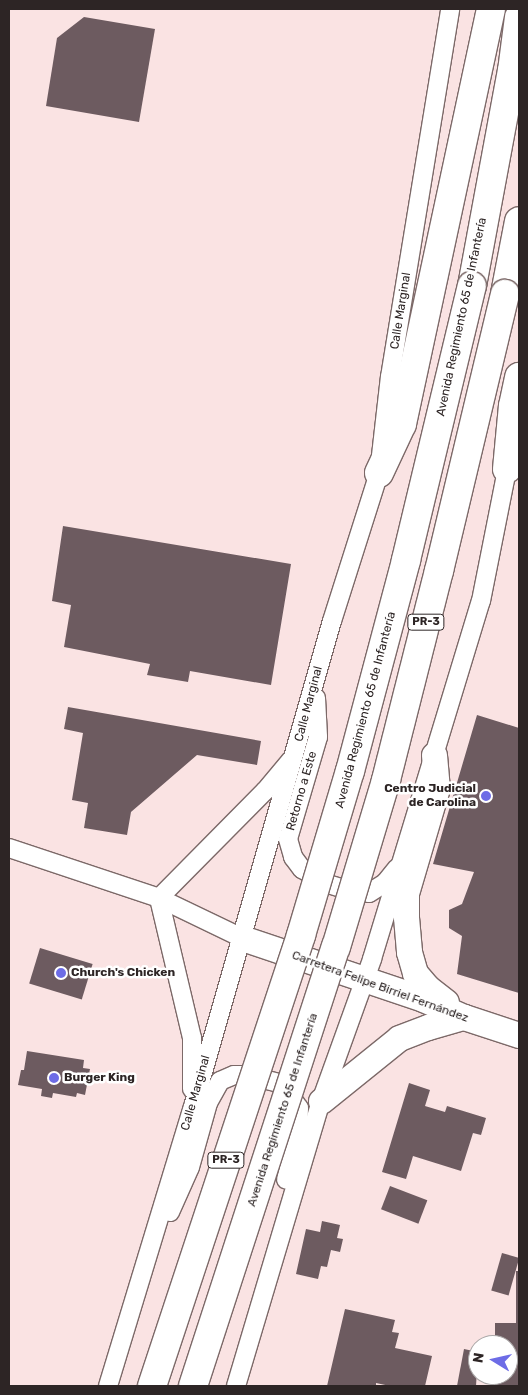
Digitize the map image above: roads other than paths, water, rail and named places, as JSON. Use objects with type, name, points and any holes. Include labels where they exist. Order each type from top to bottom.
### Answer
[{"type":"main road","points":[[379,473],[402,424],[491,9]]},
{"type":"main road","name":"Avenida Regimiento 65 de Infantería","points":[[152,1386],[301,935],[348,780],[406,560],[472,286],[512,71],[519,17]]},
{"type":"main road","name":"Avenida Regimiento 65 de Infantería","points":[[193,1386],[336,947],[386,780],[439,571],[505,294],[519,221]]},
{"type":"main road","points":[[507,469],[513,406],[519,377]]},
{"type":"street","name":"Calle Marginal","points":[[108,1386],[193,1107],[335,612],[379,473],[390,377],[450,9]]},
{"type":"street","points":[[236,1386],[247,1355],[321,1101],[401,863],[481,601],[519,414]]},
{"type":"street","name":"Retorno a Este","points":[[315,683],[318,737],[288,839],[293,857],[302,869],[328,884],[369,893],[385,882],[401,863]]},
{"type":"street","points":[[434,755],[437,788],[406,894],[409,952],[415,973],[427,987],[464,1016]]},
{"type":"street","points":[[158,898],[265,791],[295,756]]},
{"type":"street","points":[[9,848],[158,898],[242,938]]},
{"type":"street","points":[[158,898],[192,1038],[193,1107]]},
{"type":"street","name":"Carretera Felipe Birriel Fernández","points":[[242,938],[422,999],[519,1035]]},
{"type":"street","points":[[321,1101],[400,1038],[464,1016]]},
{"type":"street","points":[[150,1248],[175,1204],[190,1167],[208,1103],[220,1081],[234,1075],[248,1075],[282,1084],[299,1108],[298,1131],[286,1178],[282,1231]]},
{"type":"place","name":"Centro Judicial de Carolina","points":[[486,796]]},
{"type":"place","name":"Church's Chicken","points":[[61,973]]},
{"type":"place","name":"Burger King","points":[[54,1078]]}]
